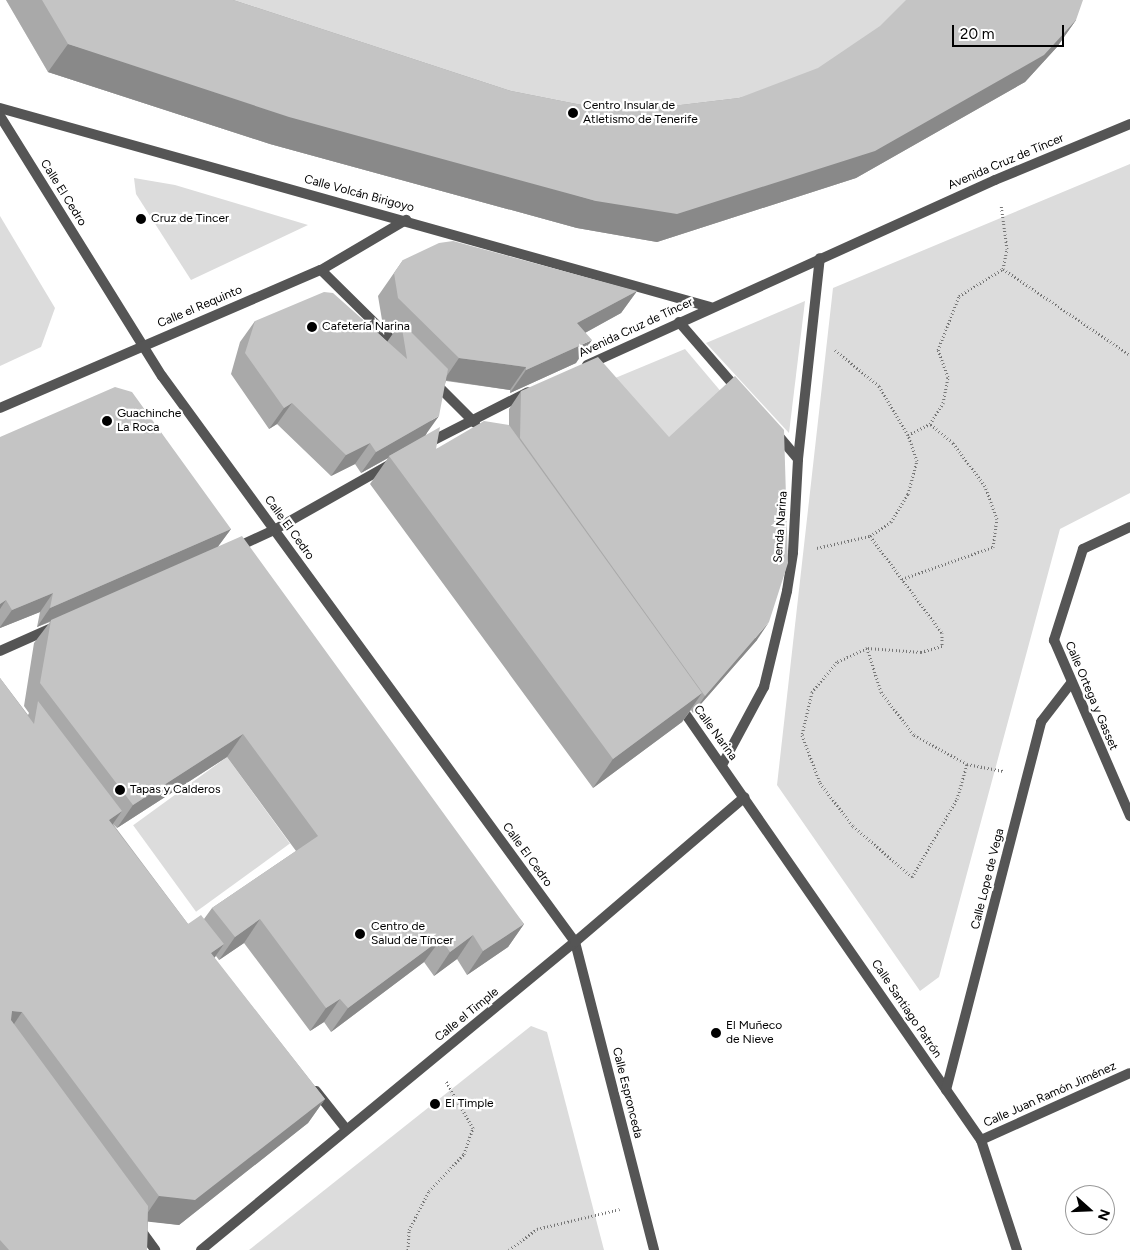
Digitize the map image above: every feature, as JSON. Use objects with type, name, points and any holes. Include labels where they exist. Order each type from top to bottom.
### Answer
[{"type":"street","name":"Calle Volcán Birigoyo","points":[[0,108],[406,220],[710,307]]},
{"type":"street","name":"Calle El Cedro","points":[[0,116],[144,344],[162,376],[575,942]]},
{"type":"street","name":"Avenida Cruz de Tíncer","points":[[580,368],[710,307],[995,180],[1130,124]]},
{"type":"street","name":"Calle el Requinto","points":[[0,408],[144,344],[320,270],[406,220]]},
{"type":"street","name":"Senda Narina","points":[[722,765],[764,687],[788,591],[793,552],[798,459],[820,258]]},
{"type":"street","points":[[320,270],[410,358]]},
{"type":"street","points":[[678,322],[748,401]]},
{"type":"street","points":[[424,371],[472,418],[483,434]]},
{"type":"street","points":[[420,447],[472,418],[534,389]]},
{"type":"street","points":[[766,423],[798,459]]},
{"type":"street","points":[[220,554],[274,530],[403,457]]},
{"type":"street","name":"Calle Ortega y Gasset","points":[[1130,528],[1083,549],[1054,640],[1070,683],[1130,816]]},
{"type":"street","points":[[0,651],[64,623]]},
{"type":"street","name":"Calle Lope de Vega","points":[[946,1090],[1041,722],[1070,683]]},
{"type":"street","name":"Calle Narina","points":[[675,700],[745,797]]},
{"type":"street","name":"Calle el Timple","points":[[201,1250],[575,942],[745,797]]},
{"type":"street","name":"Calle Santiago Patrón","points":[[745,797],[981,1140],[1017,1250]]},
{"type":"street","name":"Calle Espronceda","points":[[575,942],[654,1250]]},
{"type":"street","name":"Calle Juan Ramón Jiménez","points":[[981,1140],[1130,1073]]},
{"type":"street","points":[[309,1083],[346,1129]]},
{"type":"street","points":[[132,1219],[155,1250]]},
{"type":"path","points":[[908,434],[930,424],[943,403],[948,377],[938,350],[959,296],[1003,269],[1007,249],[1005,218],[995,180]]},
{"type":"path","points":[[1003,269],[1130,355]]},
{"type":"path","points":[[793,552],[870,536],[890,522],[908,494],[916,461],[908,434],[879,386],[828,344],[811,338]]},
{"type":"path","points":[[902,579],[993,547],[996,519],[985,486],[953,443],[930,424]]},
{"type":"path","points":[[870,536],[942,633],[942,646],[922,652],[867,648],[837,662],[812,692],[802,735],[820,783],[853,826],[912,877],[956,799],[967,764]]},
{"type":"path","points":[[867,648],[881,692],[914,735],[967,764],[1028,776]]},
{"type":"path","points":[[408,1250],[409,1230],[429,1191],[464,1154],[473,1128],[452,1088],[430,1061]]},
{"type":"path","points":[[509,1250],[538,1229],[595,1217],[642,1202]]},
{"type":"shaded area","name":"Centro Insular de Atletismo de Tenerife","points":[[6,0],[1074,0],[577,228],[270,144],[48,72]]},
{"type":"shaded area","points":[[1130,164],[1130,493],[1060,529],[939,977],[920,991],[777,785],[833,288]]},
{"type":"shaded area","points":[[134,178],[175,185],[308,225],[191,280],[136,194]]},
{"type":"shaded area","points":[[0,216],[55,308],[41,347],[0,366]]},
{"type":"shaded area","points":[[805,301],[789,433],[706,343]]},
{"type":"shaded area","points":[[685,349],[723,394],[657,454],[596,386]]},
{"type":"shaded area","points":[[227,757],[290,844],[196,912],[133,825]]},
{"type":"shaded area","points":[[531,1026],[547,1032],[604,1250],[249,1250]]},
{"type":"building","points":[[42,0],[233,0],[511,91],[602,109],[664,107],[739,98],[818,68],[880,26],[906,0],[1083,0],[1076,20],[1044,55],[875,151],[677,214],[596,201],[289,117],[68,44]]},
{"type":"building","points":[[453,241],[637,291],[577,323],[592,340],[526,370],[526,367],[459,358],[398,298],[394,273],[403,260],[439,243]]},
{"type":"building","points":[[324,292],[333,293],[407,359],[401,322],[448,369],[439,416],[376,452],[370,443],[346,455],[292,403],[284,408],[245,353],[255,321]]},
{"type":"building","points":[[598,357],[669,437],[735,376],[784,430],[788,563],[769,622],[705,696],[520,438],[521,391]]},
{"type":"building","points":[[115,387],[132,392],[231,529],[50,608],[53,593],[12,610],[6,600],[0,604],[0,437]]},
{"type":"building","points":[[484,421],[509,425],[702,693],[613,759],[389,456],[440,427],[436,449]]},
{"type":"building","points":[[242,536],[524,924],[483,951],[473,935],[450,952],[441,939],[348,1008],[340,999],[326,1008],[260,919],[235,937],[212,908],[318,836],[243,734],[133,805],[40,683],[51,620]]},
{"type":"building","points":[[0,678],[34,724],[38,701],[122,811],[109,820],[188,924],[201,915],[224,944],[211,953],[325,1099],[195,1200],[159,1196],[22,1012],[12,1011],[11,1020],[148,1206],[147,1250],[9,1250],[0,1240]]},
{"type":"place","name":"Centro Insular de Atletismo de Tenerife","points":[[573,113]]},
{"type":"place","name":"Cruz de Tincer","points":[[141,219]]},
{"type":"place","name":"Cafetería Narina","points":[[312,327]]},
{"type":"place","name":"Guachinche La Roca","points":[[107,421]]},
{"type":"place","name":"Tapas y Calderos","points":[[120,790]]},
{"type":"place","name":"Centro de Salud de Tíncer","points":[[360,934]]},
{"type":"place","name":"El Muñeco de Nieve","points":[[716,1033]]},
{"type":"place","name":"El Timple","points":[[435,1104]]}]
